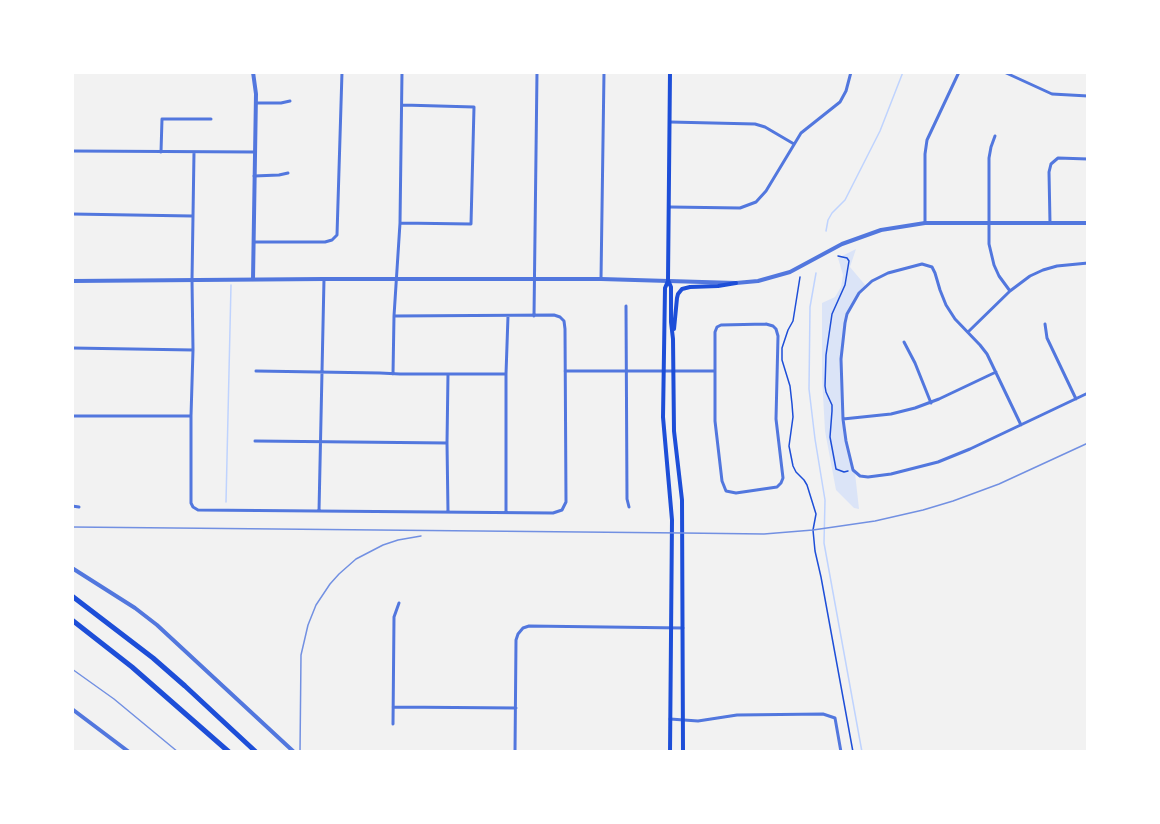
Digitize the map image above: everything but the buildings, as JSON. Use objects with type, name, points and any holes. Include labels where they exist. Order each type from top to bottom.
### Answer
[{"type":"highway","points":[[72,596],[177,679],[256,752]]},
{"type":"highway","points":[[72,620],[132,667],[229,752]]},
{"type":"main road","points":[[670,72],[670,207],[668,280],[665,288],[663,427],[672,514],[670,752]]},
{"type":"main road","points":[[668,280],[671,287],[673,339]]},
{"type":"main road","points":[[683,752],[682,500],[675,438],[673,371],[677,298],[680,291],[690,286],[718,286],[736,283]]},
{"type":"street","points":[[253,72],[256,85],[253,279]]},
{"type":"street","points":[[254,242],[325,242],[335,238],[338,229],[342,72]]},
{"type":"street","points":[[393,374],[393,316],[400,223],[402,72]]},
{"type":"street","points":[[534,316],[537,72]]},
{"type":"street","points":[[601,279],[604,72]]},
{"type":"street","points":[[670,207],[740,207],[751,204],[764,195],[804,129],[840,102],[846,91],[851,72]]},
{"type":"street","points":[[926,224],[927,140],[959,72]]},
{"type":"street","points":[[1004,72],[1052,94],[1088,96]]},
{"type":"street","points":[[1019,79],[1022,73]]},
{"type":"street","points":[[256,103],[290,101]]},
{"type":"street","points":[[400,223],[471,224],[474,107],[402,105]]},
{"type":"street","points":[[161,152],[162,119],[211,119]]},
{"type":"street","points":[[670,122],[755,124],[765,127],[794,144]]},
{"type":"street","points":[[995,136],[989,158],[989,244],[992,261],[1010,291]]},
{"type":"street","points":[[72,151],[255,152]]},
{"type":"street","points":[[194,152],[191,416],[191,503],[193,507],[198,510],[553,513],[562,510],[566,502],[565,325],[560,317],[554,315],[393,316]]},
{"type":"street","points":[[1050,223],[1049,172],[1051,164],[1058,158],[1088,159]]},
{"type":"street","points":[[254,176],[288,173]]},
{"type":"street","points":[[72,214],[192,216]]},
{"type":"street","points":[[72,281],[601,279],[736,283],[758,281],[790,272],[842,244],[881,230],[926,224],[1088,223]]},
{"type":"street","points":[[968,332],[1024,279],[1061,265],[1088,263]]},
{"type":"street","points":[[1021,425],[984,349],[955,319],[946,305],[932,267],[922,264],[888,273],[859,293],[852,304],[845,324],[841,352],[846,441],[854,472],[860,476],[868,477],[929,465],[964,452],[1076,399],[1088,393]]},
{"type":"street","points":[[319,511],[324,279]]},
{"type":"street","points":[[626,306],[627,499],[629,507]]},
{"type":"street","points":[[506,512],[508,316]]},
{"type":"street","points":[[766,324],[776,329],[778,336],[776,419],[783,478],[777,487],[736,493],[726,490],[722,481],[715,421],[715,371],[717,327],[766,324]]},
{"type":"street","points":[[1045,324],[1047,338],[1076,399]]},
{"type":"street","points":[[904,342],[931,403]]},
{"type":"street","points":[[72,348],[193,350]]},
{"type":"street","points":[[256,371],[506,374]]},
{"type":"street","points":[[565,371],[715,371]]},
{"type":"street","points":[[843,419],[891,414],[931,403],[996,372]]},
{"type":"street","points":[[448,374],[448,512]]},
{"type":"street","points":[[72,416],[191,416]]},
{"type":"street","points":[[255,441],[447,443]]},
{"type":"street","points":[[72,506],[79,507]]},
{"type":"street","points":[[72,568],[135,608],[157,625],[294,752]]},
{"type":"street","points":[[393,724],[394,617],[399,603]]},
{"type":"street","points":[[515,752],[516,640],[520,631],[530,626],[683,628]]},
{"type":"street","points":[[393,707],[516,708]]},
{"type":"street","points":[[72,709],[129,752]]},
{"type":"street","points":[[670,719],[705,720],[737,715],[823,714],[835,718],[841,752]]},
{"type":"path","points":[[838,256],[847,258],[849,261],[845,285],[832,314],[826,355],[825,386],[832,411],[831,437],[836,469],[854,472]]},
{"type":"path","points":[[800,278],[793,321],[782,348],[782,360],[789,386],[793,417],[789,446],[793,466],[807,485],[816,514],[813,530],[815,551],[853,752]]},
{"type":"shaded area","points":[[856,249],[850,267],[866,286],[859,293],[847,314],[841,352],[843,419],[846,441],[855,473],[859,509],[854,508],[836,490],[825,431],[822,377],[822,303],[835,297],[841,287],[843,275],[838,258]]},
{"type":"waterway","points":[[826,231],[828,220],[845,200],[880,131],[903,72]]},
{"type":"waterway","points":[[816,273],[810,307],[809,389],[825,500],[824,543],[862,752]]},
{"type":"waterway","points":[[226,502],[231,285]]},
{"type":"railway","points":[[72,527],[764,534],[813,530],[875,521],[953,501],[999,484],[1088,443]]},
{"type":"railway","points":[[300,752],[301,655],[308,625],[316,605],[330,584],[356,559],[383,545],[421,536]]},
{"type":"railway","points":[[72,669],[114,699],[178,752]]}]
